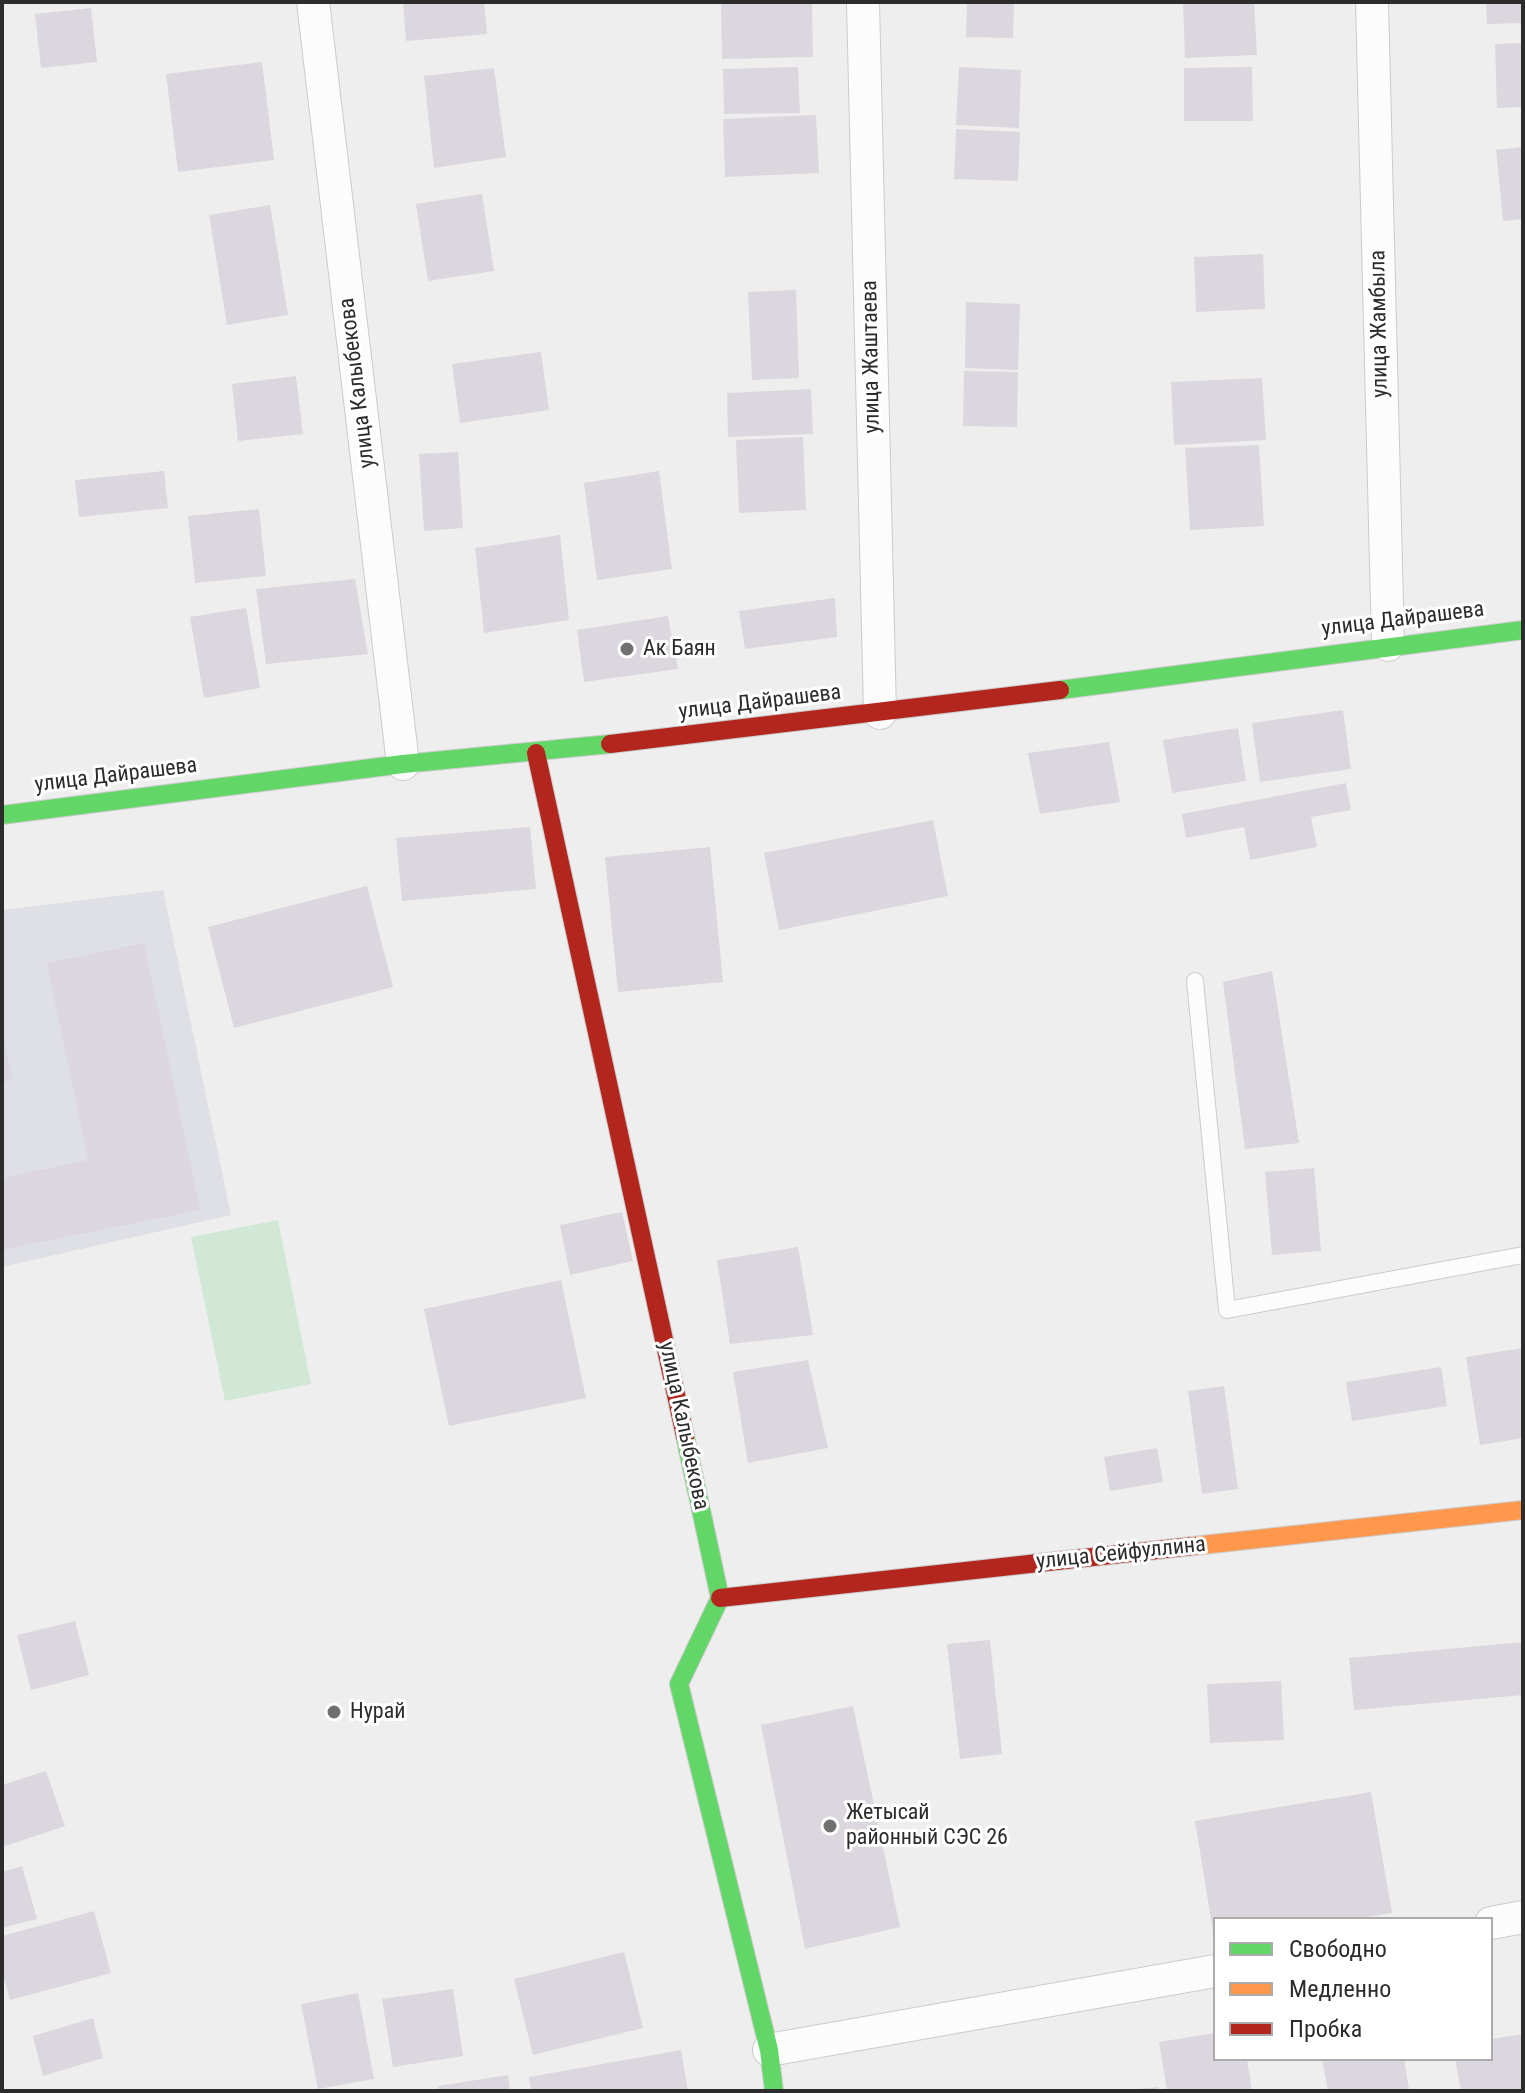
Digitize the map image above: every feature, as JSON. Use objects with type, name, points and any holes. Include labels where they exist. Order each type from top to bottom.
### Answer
[{"type":"street","name":"улица Калыбекова","points":[[313,2],[403,764]]},
{"type":"street","name":"улица Жаштаева","points":[[863,2],[880,713]]},
{"type":"street","name":"улица Жамбыла","points":[[1372,2],[1388,645]]},
{"type":"street","name":"улица Дайрашева","points":[[2,815],[403,764],[536,753],[880,713],[1388,645],[1523,630]]},
{"type":"street","name":"улица Калыбекова","points":[[536,753],[720,1598]]},
{"type":"street","name":"улица Сейфуллина","points":[[720,1598],[1523,1510]]},
{"type":"street","points":[[720,1598],[679,1684],[769,2050],[774,2091]]},
{"type":"street","points":[[1493,1923],[1523,1917]]},
{"type":"street","points":[[769,2050],[1213,1971]]},
{"type":"lane","points":[[1195,981],[1227,1310],[1523,1255]]},
{"type":"shaded area","points":[[163,890],[231,1215],[2,1267],[2,910]]},
{"type":"green space","points":[[278,1220],[311,1384],[225,1401],[191,1237]]},
{"type":"building","points":[[403,2],[484,2],[487,34],[406,41]]},
{"type":"building","points":[[721,2],[812,2],[813,57],[722,59]]},
{"type":"building","points":[[967,2],[1014,2],[1013,38],[966,37]]},
{"type":"building","points":[[1183,2],[1254,2],[1257,55],[1185,58]]},
{"type":"building","points":[[1486,2],[1523,2],[1523,23],[1487,24]]},
{"type":"building","points":[[91,8],[97,62],[41,68],[35,14]]},
{"type":"building","points":[[1523,43],[1523,107],[1497,108],[1495,44]]},
{"type":"building","points":[[262,62],[274,160],[178,172],[166,74]]},
{"type":"building","points":[[798,67],[800,113],[724,114],[723,69]]},
{"type":"building","points":[[959,67],[1021,70],[1019,128],[956,125]]},
{"type":"building","points":[[1252,67],[1253,121],[1184,121],[1184,68]]},
{"type":"building","points":[[494,68],[506,157],[434,168],[424,76]]},
{"type":"building","points":[[816,115],[819,173],[725,177],[723,119]]},
{"type":"building","points":[[956,129],[1020,132],[1018,181],[954,179]]},
{"type":"building","points":[[1523,147],[1523,219],[1503,221],[1496,150]]},
{"type":"building","points":[[482,194],[494,271],[428,281],[416,204]]},
{"type":"building","points":[[270,205],[288,315],[227,325],[209,215]]},
{"type":"building","points":[[1263,254],[1265,309],[1196,312],[1194,257]]},
{"type":"building","points":[[796,290],[799,378],[752,380],[748,292]]},
{"type":"building","points":[[966,302],[1020,304],[1018,370],[965,368]]},
{"type":"building","points":[[541,352],[549,410],[460,423],[452,364]]},
{"type":"building","points":[[964,371],[1018,372],[1017,427],[963,426]]},
{"type":"building","points":[[296,376],[303,434],[238,441],[232,384]]},
{"type":"building","points":[[1262,378],[1266,440],[1174,445],[1171,382]]},
{"type":"building","points":[[811,389],[813,434],[728,437],[727,393]]},
{"type":"building","points":[[803,437],[806,510],[739,513],[736,440]]},
{"type":"building","points":[[1259,445],[1264,526],[1190,530],[1185,448]]},
{"type":"building","points":[[458,452],[463,528],[424,531],[419,454]]},
{"type":"building","points":[[164,471],[168,508],[79,517],[75,480]]},
{"type":"building","points":[[659,471],[672,569],[597,580],[584,483]]},
{"type":"building","points":[[259,509],[266,576],[195,583],[188,516]]},
{"type":"building","points":[[560,535],[569,620],[484,633],[475,548]]},
{"type":"building","points":[[355,579],[368,654],[266,664],[256,589]]},
{"type":"building","points":[[835,598],[837,637],[745,649],[739,611]]},
{"type":"building","points":[[246,608],[260,688],[204,698],[190,617]]},
{"type":"building","name":"Ак Баян","points":[[668,616],[678,669],[584,682],[577,630]]},
{"type":"building","points":[[1343,710],[1351,769],[1260,782],[1252,723]]},
{"type":"building","points":[[1238,728],[1246,781],[1172,793],[1163,740]]},
{"type":"building","points":[[1109,742],[1120,802],[1040,814],[1028,753]]},
{"type":"building","points":[[1346,783],[1351,810],[1311,817],[1317,847],[1250,860],[1244,827],[1186,838],[1182,814]]},
{"type":"building","points":[[933,820],[948,896],[779,930],[764,853]]},
{"type":"building","points":[[530,827],[536,889],[402,901],[396,838]]},
{"type":"building","points":[[710,847],[723,982],[618,992],[605,857]]},
{"type":"building","points":[[367,886],[393,987],[234,1028],[208,927]]},
{"type":"building","points":[[144,943],[200,1210],[2,1250],[2,1178],[88,1160],[47,963]]},
{"type":"building","points":[[1272,971],[1299,1143],[1245,1149],[1223,982]]},
{"type":"building","points":[[2,1038],[13,1080],[2,1082]]},
{"type":"building","points":[[1314,1168],[1321,1251],[1272,1255],[1265,1172]]},
{"type":"building","points":[[622,1212],[633,1261],[570,1275],[560,1225]]},
{"type":"building","points":[[798,1247],[813,1335],[730,1344],[717,1260]]},
{"type":"building","points":[[561,1280],[586,1398],[449,1426],[424,1309]]},
{"type":"building","points":[[1523,1348],[1523,1438],[1480,1445],[1466,1357]]},
{"type":"building","points":[[808,1360],[828,1448],[748,1463],[733,1372]]},
{"type":"building","points":[[1441,1367],[1447,1406],[1352,1421],[1346,1382]]},
{"type":"building","points":[[1224,1386],[1238,1489],[1202,1494],[1188,1391]]},
{"type":"building","points":[[1157,1448],[1163,1482],[1110,1491],[1104,1457]]},
{"type":"building","points":[[75,1621],[89,1675],[31,1690],[17,1635]]},
{"type":"building","points":[[990,1640],[1002,1754],[960,1759],[947,1644]]},
{"type":"building","points":[[1523,1642],[1523,1695],[1354,1710],[1349,1658]]},
{"type":"building","points":[[1281,1681],[1284,1740],[1210,1743],[1207,1684]]},
{"type":"building","name":"Жетысай районный СЭС 26","points":[[853,1706],[900,1927],[805,1949],[761,1725]]},
{"type":"building","points":[[46,1771],[65,1826],[2,1847],[2,1785]]},
{"type":"building","points":[[1371,1792],[1392,1913],[1367,1917],[1213,1917],[1213,1932],[1195,1821]]},
{"type":"building","points":[[22,1866],[37,1919],[2,1928],[2,1872]]},
{"type":"building","points":[[94,1911],[111,1973],[10,2000],[2,1971],[2,1936]]},
{"type":"building","points":[[624,1952],[643,2028],[533,2055],[514,1979]]},
{"type":"building","points":[[453,1989],[463,2056],[393,2067],[382,1999]]},
{"type":"building","points":[[358,1993],[374,2079],[318,2089],[301,2004]]},
{"type":"building","points":[[93,2018],[103,2058],[43,2076],[33,2036]]},
{"type":"building","points":[[1213,2033],[1213,2061],[1247,2061],[1252,2091],[1167,2091],[1159,2042]]},
{"type":"building","points":[[1523,2034],[1523,2091],[1461,2091],[1455,2061],[1493,2061],[1493,2039]]},
{"type":"building","points":[[681,2050],[688,2091],[531,2091],[529,2077]]},
{"type":"building","points":[[1322,2061],[1404,2061],[1409,2089],[1328,2091]]},
{"type":"building","points":[[508,2075],[510,2091],[439,2091],[438,2086]]},
{"type":"building","points":[[1158,2087],[1159,2091],[1136,2091],[1136,2089]]},
{"type":"traffic: fast","points":[[1060,690],[1523,630]]},
{"type":"traffic: fast","points":[[2,815],[403,764],[610,744]]},
{"type":"traffic: fast","points":[[685,1436],[720,1598],[679,1684],[769,2050],[774,2091]]},
{"type":"traffic: slow","points":[[1193,1546],[1523,1510]]},
{"type":"traffic: jam","points":[[610,744],[1060,690]]},
{"type":"traffic: jam","points":[[536,753],[685,1436]]},
{"type":"traffic: jam","points":[[720,1598],[1193,1546]]},
{"type":"place","name":"Ак Баян","points":[[627,649]]},
{"type":"place","name":"Нурай","points":[[334,1712]]},
{"type":"place","name":"Жетысай районный СЭС 26","points":[[830,1826]]}]
